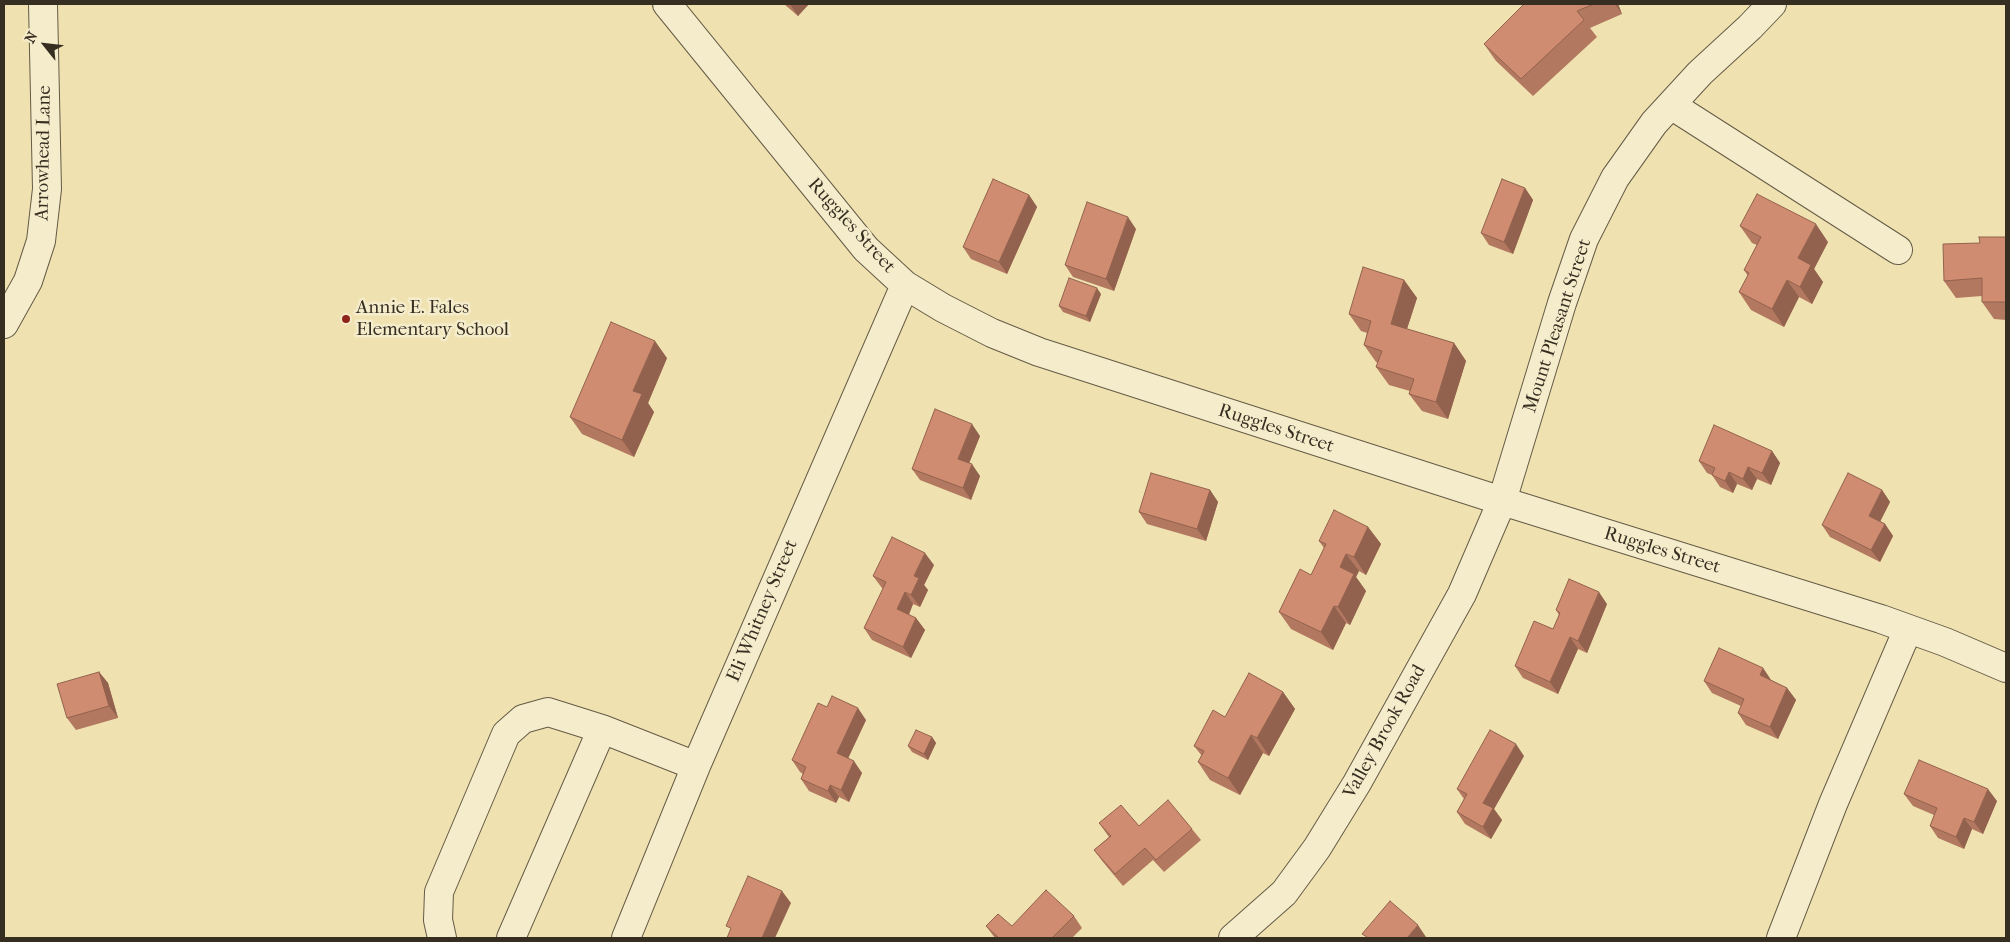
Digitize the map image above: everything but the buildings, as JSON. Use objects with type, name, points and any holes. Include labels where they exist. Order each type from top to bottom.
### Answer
[{"type":"street","name":"Arrowhead Lane","points":[[4,324],[28,281],[41,241],[47,189],[43,4]]},
{"type":"street","name":"Ruggles Street","points":[[667,4],[866,249],[905,285],[992,334],[1039,352],[1502,501],[1871,616],[2006,668]]},
{"type":"street","name":"Mount Pleasant Street","points":[[1502,501],[1562,303],[1584,239],[1615,178],[1654,123],[1700,73],[1772,4]]},
{"type":"street","points":[[1671,105],[1898,250]]},
{"type":"street","name":"Eli Whitney Street","points":[[626,938],[696,766],[905,285]]},
{"type":"street","name":"Valley Brook Road","points":[[1233,938],[1284,893],[1317,848],[1357,783],[1462,594],[1502,501]]},
{"type":"street","points":[[1781,938],[1833,804],[1908,629]]},
{"type":"street","points":[[442,938],[438,920],[439,892],[506,734],[523,719],[548,712],[602,729],[696,766]]},
{"type":"street","points":[[511,938],[602,729]]},
{"type":"place","name":"Annie E. Fales Elementary School","points":[[346,319]]}]
